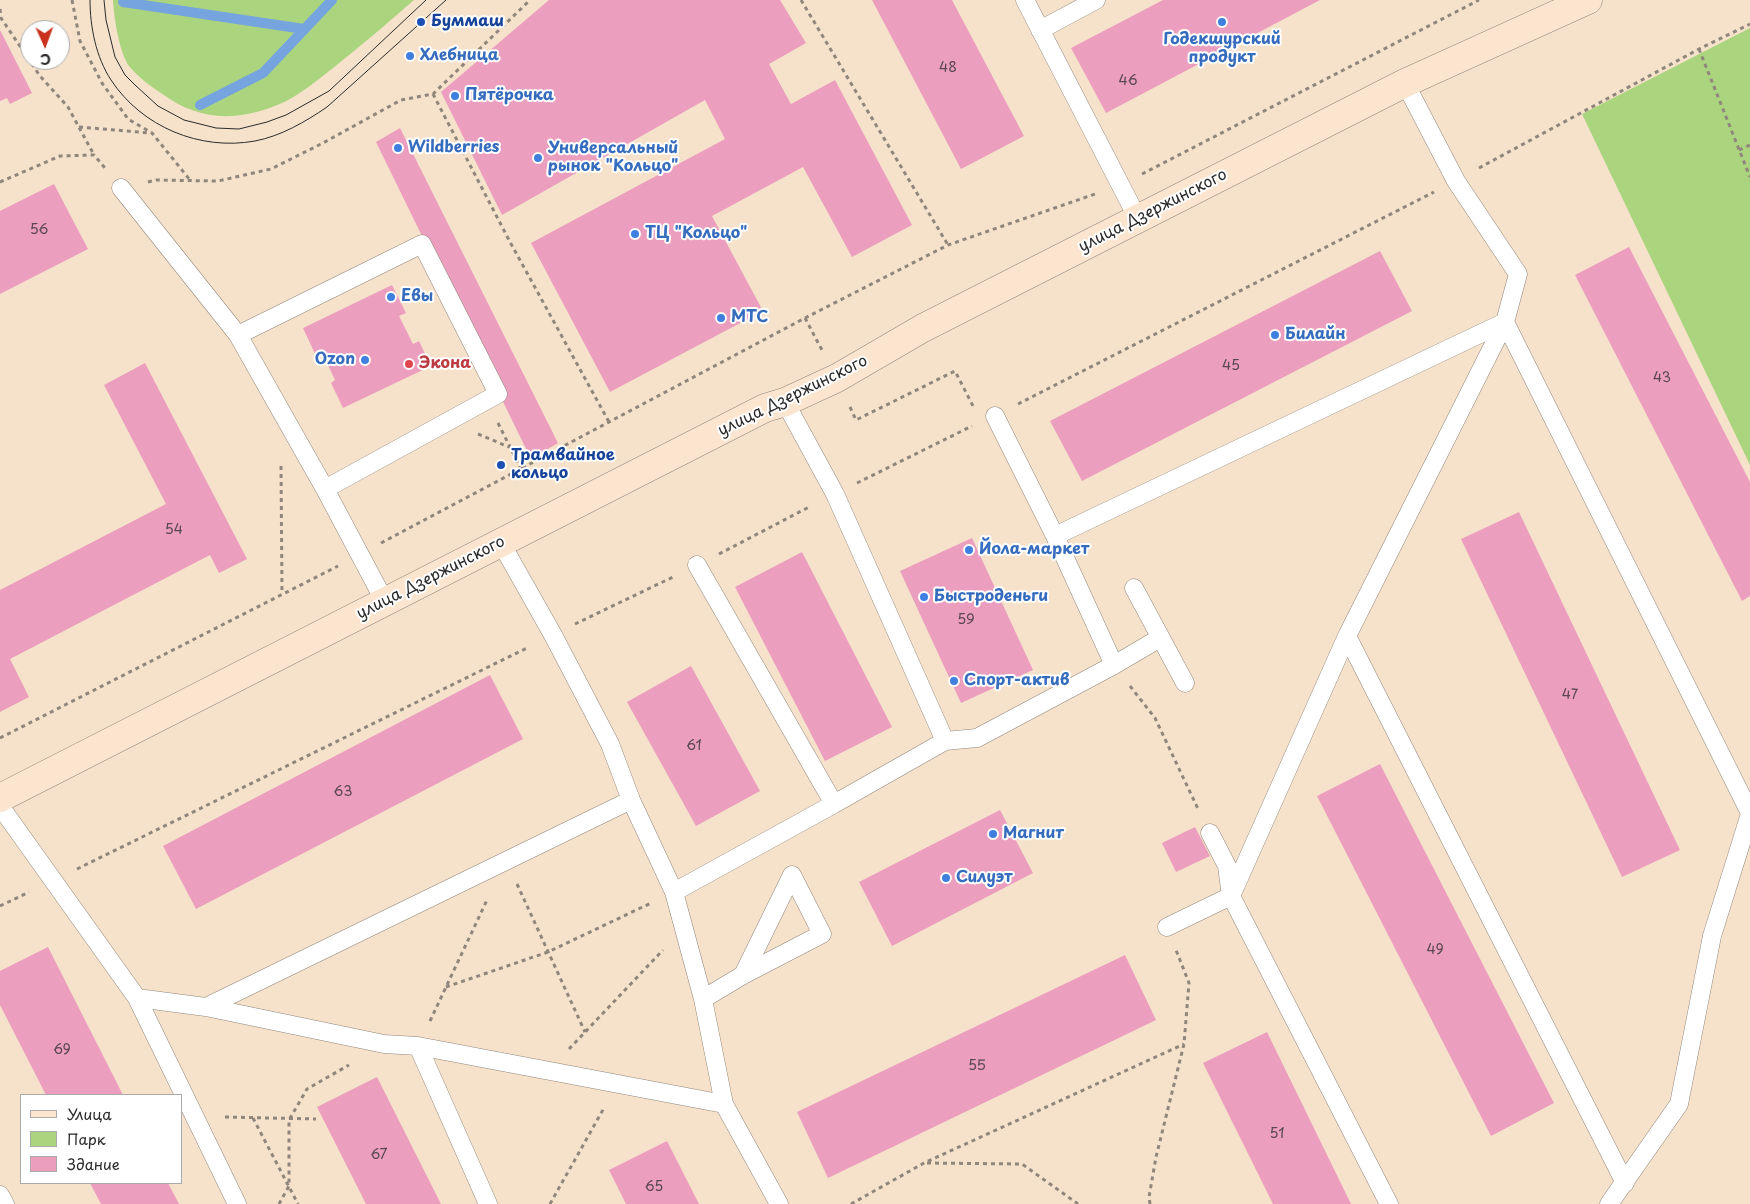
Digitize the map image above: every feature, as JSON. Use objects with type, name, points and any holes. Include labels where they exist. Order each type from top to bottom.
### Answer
[{"type":"street","name":"улица Дзержинского","points":[[0,798],[765,408],[785,402],[837,378],[923,328],[1405,83],[1588,0]]},
{"type":"lane","points":[[1025,0],[1138,219]]},
{"type":"lane","points":[[1040,30],[1096,0]]},
{"type":"lane","points":[[1167,926],[1231,896],[1347,636],[1506,322],[1518,274],[1456,181],[1405,83]]},
{"type":"lane","points":[[121,188],[238,335],[325,489],[385,602]]},
{"type":"lane","points":[[238,335],[422,244],[498,394],[325,489]]},
{"type":"lane","points":[[1055,536],[1506,322]]},
{"type":"lane","points":[[1506,322],[1750,814],[1712,936],[1679,1104],[1609,1204]]},
{"type":"lane","points":[[785,402],[835,494],[945,740]]},
{"type":"lane","points":[[994,416],[1055,536],[1114,665]]},
{"type":"lane","points":[[501,543],[553,635],[610,744],[631,800],[674,892],[703,999],[724,1104],[779,1204]]},
{"type":"lane","points":[[697,565],[834,804]]},
{"type":"lane","points":[[1134,588],[1185,683]]},
{"type":"lane","points":[[1347,636],[1625,1183]]},
{"type":"lane","points":[[674,892],[834,804],[945,740],[977,738],[1114,665],[1160,638]]},
{"type":"lane","points":[[206,1007],[631,800]]},
{"type":"lane","points":[[0,806],[137,998],[237,1204]]},
{"type":"lane","points":[[1210,833],[1227,866],[1231,896],[1389,1204]]},
{"type":"lane","points":[[703,999],[743,975],[822,934],[792,875],[743,975]]},
{"type":"lane","points":[[137,998],[206,1007],[384,1044],[418,1046],[724,1104]]},
{"type":"lane","points":[[418,1046],[488,1204]]},
{"type":"lane","points":[[0,1195],[5,1204]]},
{"type":"path","points":[[72,0],[80,41],[102,83],[128,120],[152,133],[190,181]]},
{"type":"path","points":[[0,9],[1,18],[40,76],[68,107],[94,155],[121,188],[156,180],[218,181],[271,169],[401,100],[433,94],[530,0]]},
{"type":"path","points":[[801,0],[948,245]]},
{"type":"path","points":[[0,738],[360,555],[609,422],[948,245],[1120,185],[1479,0]]},
{"type":"path","points":[[0,906],[697,565],[835,494],[994,416],[1456,181],[1699,49],[1750,24]]},
{"type":"path","points":[[1699,49],[1750,178]]},
{"type":"path","points":[[433,94],[510,242],[609,422]]},
{"type":"path","points":[[79,127],[152,133]]},
{"type":"path","points":[[1739,150],[1750,145]]},
{"type":"path","points":[[0,182],[60,156],[94,155]]},
{"type":"path","points":[[486,400],[521,469]]},
{"type":"path","points":[[281,459],[282,594]]},
{"type":"path","points":[[1114,665],[1155,718],[1210,833]]},
{"type":"path","points":[[506,861],[585,1032]]},
{"type":"path","points":[[418,1046],[506,861]]},
{"type":"path","points":[[446,987],[548,952],[674,892]]},
{"type":"path","points":[[1150,1204],[1149,1197],[1156,1157],[1184,1044],[1189,983],[1167,926]]},
{"type":"path","points":[[548,1071],[684,927]]},
{"type":"path","points":[[279,1204],[289,1186],[289,1120],[307,1089],[384,1044]]},
{"type":"path","points":[[851,1204],[924,1163],[1184,1044]]},
{"type":"path","points":[[550,1204],[617,1083]]},
{"type":"path","points":[[194,1116],[316,1120]]},
{"type":"path","points":[[253,1118],[298,1204]]},
{"type":"path","points":[[924,1163],[1022,1164],[1078,1204]]},
{"type":"green space","points":[[113,0],[414,0],[338,64],[296,95],[282,103],[250,114],[220,116],[205,114],[176,103],[148,84],[132,70],[122,52]]},
{"type":"green space","points":[[1750,28],[1750,465],[1582,114]]},
{"type":"building","points":[[549,0],[780,0],[806,43],[769,64],[791,104],[835,80],[912,225],[852,257],[803,167],[712,216],[763,311],[610,392],[531,243],[725,139],[705,100],[502,215],[441,92]]},
{"type":"building","points":[[872,0],[952,0],[1024,136],[961,169]]},
{"type":"building","points":[[1163,0],[1320,0],[1106,113],[1071,48]]},
{"type":"building","points":[[0,30],[32,93],[10,104],[7,98],[0,101]]},
{"type":"building","points":[[400,128],[558,443],[531,459],[376,142]]},
{"type":"building","points":[[54,184],[88,249],[0,294],[0,211]]},
{"type":"building","points":[[1629,247],[1750,482],[1750,596],[1742,601],[1575,275]]},
{"type":"building","points":[[1380,251],[1412,311],[1082,481],[1050,421]]},
{"type":"building","points":[[392,285],[406,313],[399,316],[413,344],[419,341],[431,366],[343,408],[331,383],[335,380],[322,353],[316,356],[303,328]]},
{"type":"building","points":[[145,363],[247,559],[219,573],[210,555],[10,659],[29,697],[0,712],[0,590],[166,504],[104,385]]},
{"type":"building","points":[[1519,512],[1680,850],[1622,877],[1461,539]]},
{"type":"building","points":[[972,538],[1033,670],[961,703],[900,571]]},
{"type":"building","points":[[802,552],[892,727],[825,761],[735,587]]},
{"type":"building","points":[[691,666],[760,791],[696,826],[627,702]]},
{"type":"building","points":[[490,675],[523,739],[196,909],[163,846]]},
{"type":"building","points":[[1380,764],[1554,1103],[1491,1136],[1317,796]]},
{"type":"building","name":"Силуэт","points":[[1000,810],[1033,873],[892,946],[859,882]]},
{"type":"building","points":[[1195,827],[1210,856],[1176,872],[1162,843]]},
{"type":"building","points":[[48,947],[122,1094],[45,1094],[0,1005],[0,971]]},
{"type":"building","points":[[1125,955],[1156,1020],[828,1178],[797,1112]]},
{"type":"building","points":[[1267,1032],[1351,1204],[1273,1204],[1203,1063]]},
{"type":"building","points":[[377,1077],[441,1204],[366,1204],[317,1107]]},
{"type":"building","points":[[667,1141],[699,1204],[626,1204],[609,1170]]},
{"type":"building","points":[[91,1184],[169,1184],[179,1204],[101,1204]]},
{"type":"waterway","points":[[200,105],[263,73],[332,0]]},
{"type":"waterway","points":[[123,2],[304,29]]},
{"type":"tram line","points":[[90,0],[91,21],[101,62],[111,80],[124,97],[156,123],[174,132],[214,142],[234,143],[255,141],[274,136],[301,123],[327,107],[446,0]]},
{"type":"tram line","points":[[104,0],[106,20],[115,57],[125,75],[135,85],[158,106],[184,120],[216,128],[239,129],[286,115],[329,91],[426,0]]},
{"type":"place","name":"Буммаш","points":[[421,22]]},
{"type":"place","name":"Годекшурский продукт","points":[[1222,22]]},
{"type":"place","name":"Хлебница","points":[[410,56]]},
{"type":"place","name":"Пятёрочка","points":[[455,96]]},
{"type":"place","name":"Wildberries","points":[[398,148]]},
{"type":"place","name":"Универсальный рынок \"Кольцо\"","points":[[538,158]]},
{"type":"place","name":"ТЦ \"Кольцо\"","points":[[635,234]]},
{"type":"place","name":"Евы","points":[[391,297]]},
{"type":"place","name":"МТС","points":[[721,318]]},
{"type":"place","name":"Билайн","points":[[1275,335]]},
{"type":"place","name":"Ozon","points":[[365,360]]},
{"type":"place","name":"Экона","points":[[409,364]]},
{"type":"place","name":"Трамвайное кольцо","points":[[501,465]]},
{"type":"place","name":"Йола-маркет","points":[[969,550]]},
{"type":"place","name":"Быстроденьги","points":[[924,597]]},
{"type":"place","name":"Спорт-актив","points":[[954,681]]},
{"type":"place","name":"Магнит","points":[[993,834]]},
{"type":"place","name":"Силуэт","points":[[946,878]]}]
